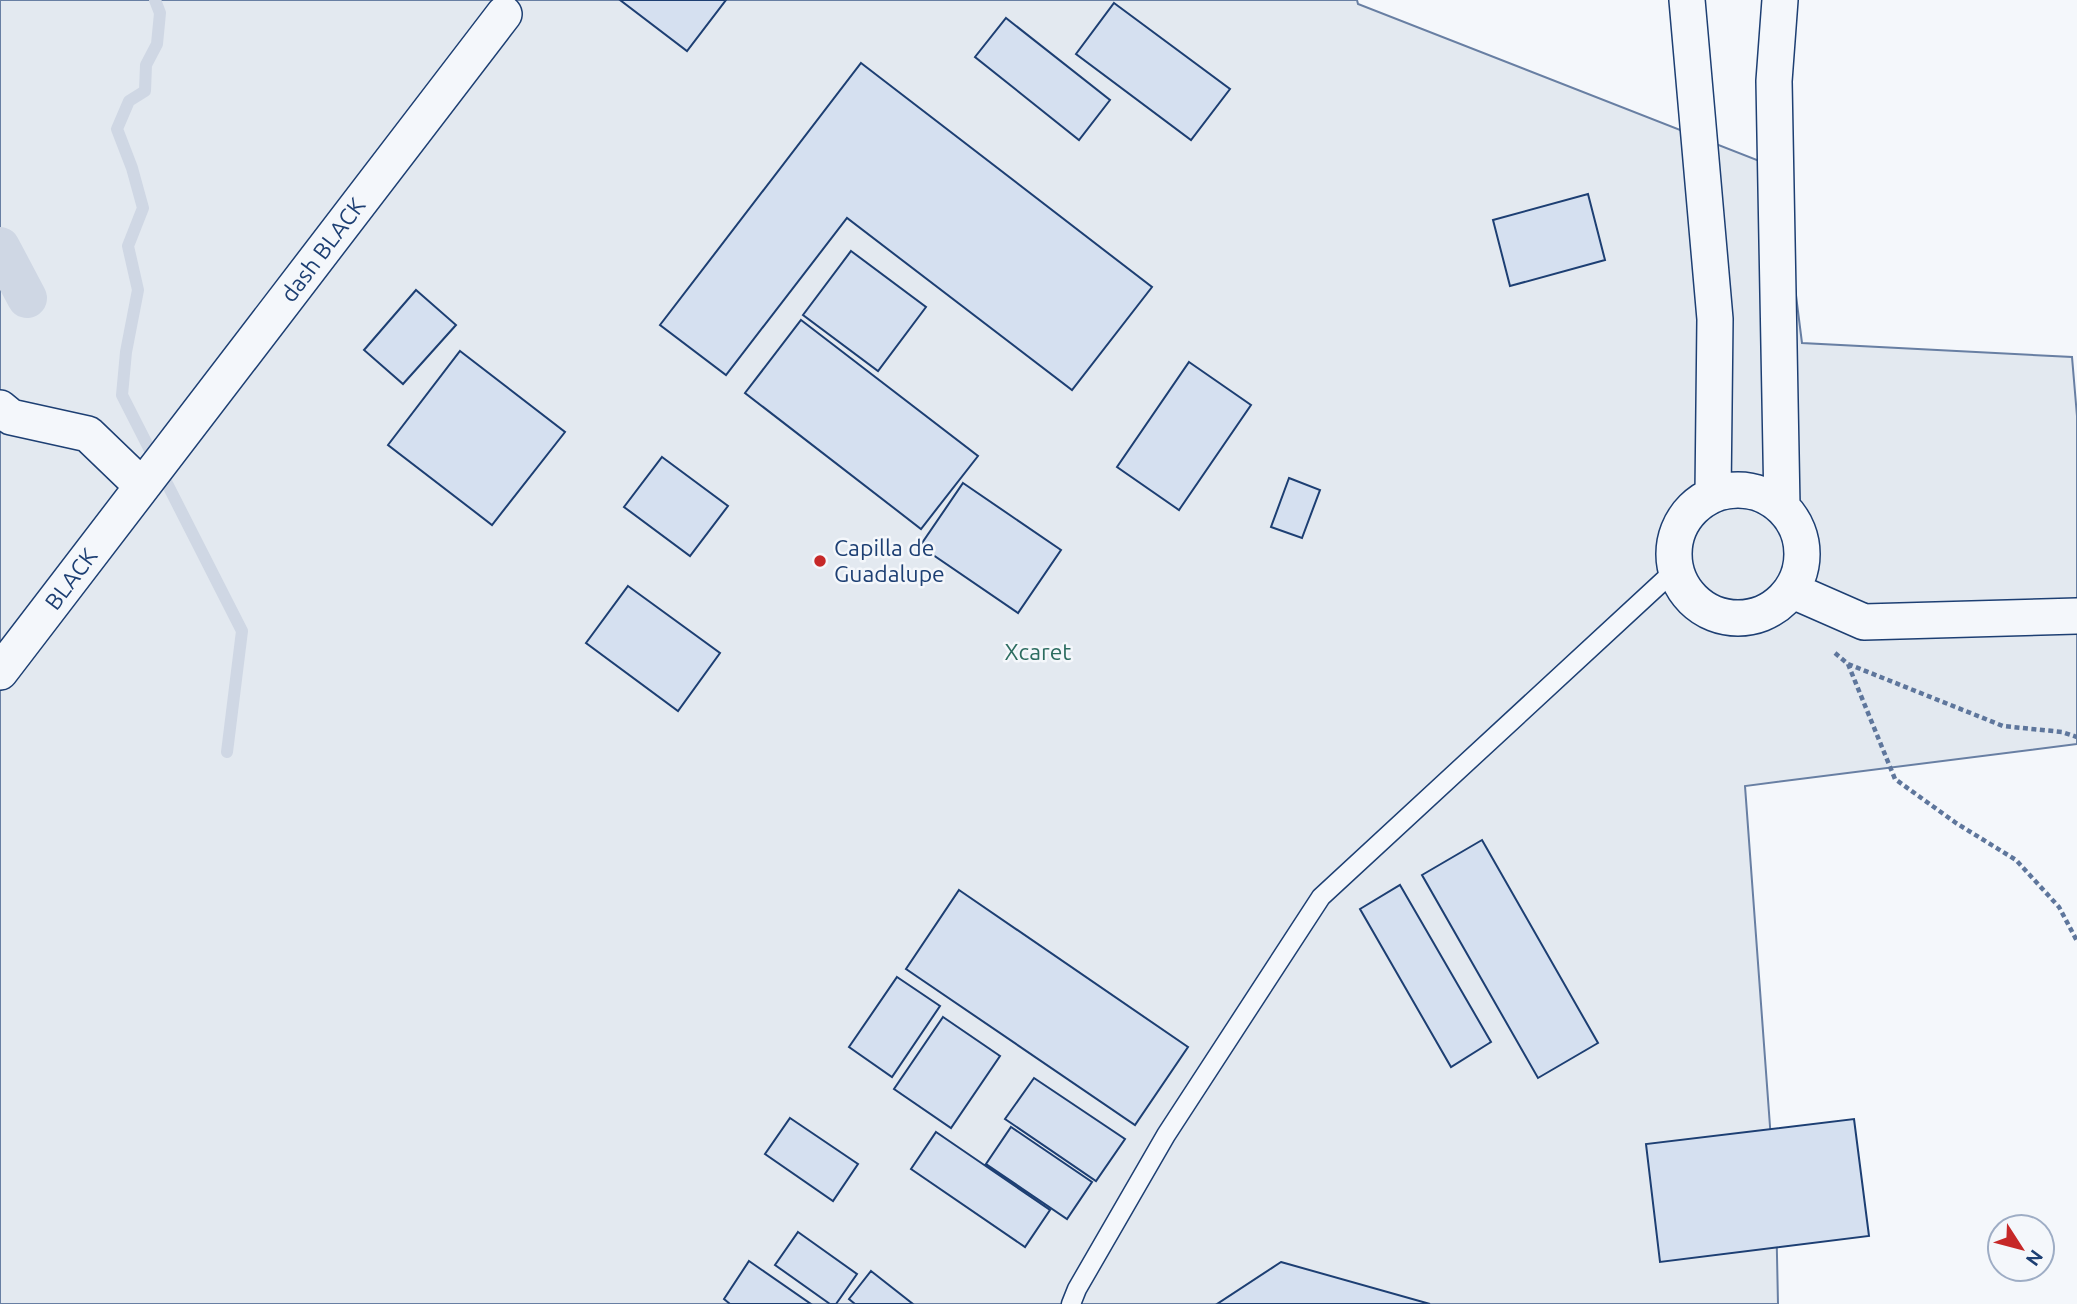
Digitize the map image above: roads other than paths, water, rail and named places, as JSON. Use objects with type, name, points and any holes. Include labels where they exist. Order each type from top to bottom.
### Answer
[{"type":"street","points":[[1687,0],[1715,320],[1713,494]]},
{"type":"street","points":[[1780,0],[1774,81],[1782,506]]},
{"type":"street","name":"dash BLACK","points":[[142,486],[504,14]]},
{"type":"street","points":[[0,408],[11,417],[88,434],[142,486]]},
{"type":"street","name":"BLACK","points":[[0,672],[142,486]]},
{"type":"street","points":[[1731,489],[1749,489],[1782,506],[1801,537],[1803,556],[1791,590],[1779,604],[1763,613],[1745,618],[1727,618],[1709,612],[1694,602],[1682,587],[1675,570],[1676,534],[1684,517],[1697,504],[1713,494],[1731,489]]},
{"type":"street","points":[[1791,590],[1864,622],[2077,616]]},
{"type":"lane","points":[[1071,1304],[1077,1289],[1166,1135],[1321,897],[1675,570]]},
{"type":"waterway","points":[[155,0],[160,13],[157,44],[146,65],[145,91],[129,101],[117,129],[143,208],[128,246],[138,290],[126,352],[122,395],[242,631],[227,752]]},
{"type":"waterway","points":[[0,247],[27,298]]},
{"type":"place","name":"Capilla de Guadalupe","points":[[820,561]]},
{"type":"park label","name":"Xcaret","points":[[1038,652]]}]
